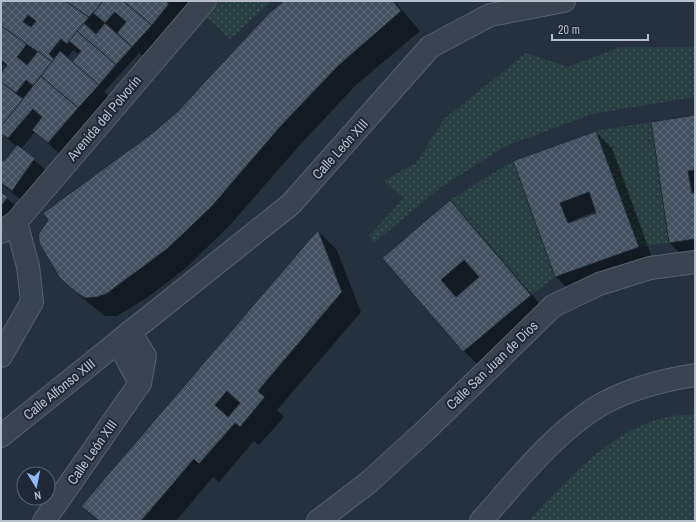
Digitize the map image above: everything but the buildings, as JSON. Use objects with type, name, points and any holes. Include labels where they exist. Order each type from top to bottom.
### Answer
[{"type":"street","name":"Avenida del Polvorín","points":[[8,227],[205,1]]},
{"type":"street","name":"Calle León XIII","points":[[44,521],[140,383],[145,356],[124,337],[291,204],[430,47],[490,15],[564,1]]},
{"type":"street","points":[[1,356],[32,302],[28,266],[8,227]]},
{"type":"street","name":"Calle San Juan de Dios","points":[[318,521],[375,477],[553,306],[599,284],[650,268],[695,262]]},
{"type":"street","name":"Calle Alfonso XIII","points":[[1,436],[124,337]]},
{"type":"street","points":[[481,521],[532,464],[564,432],[602,404],[633,390],[666,380],[695,375]]},
{"type":"green space","points":[[220,1],[272,1],[230,39],[206,16]]},
{"type":"green space","points":[[620,47],[695,47],[695,97],[592,114],[506,146],[441,187],[374,243],[369,236],[404,198],[383,181],[416,163],[444,119],[526,53],[568,67]]},
{"type":"green space","points":[[651,122],[669,243],[639,247],[596,131]]},
{"type":"green space","points":[[513,161],[555,277],[531,295],[450,200]]},
{"type":"green space","points":[[695,415],[695,521],[528,521],[582,467],[623,435],[646,424],[670,417]]}]
